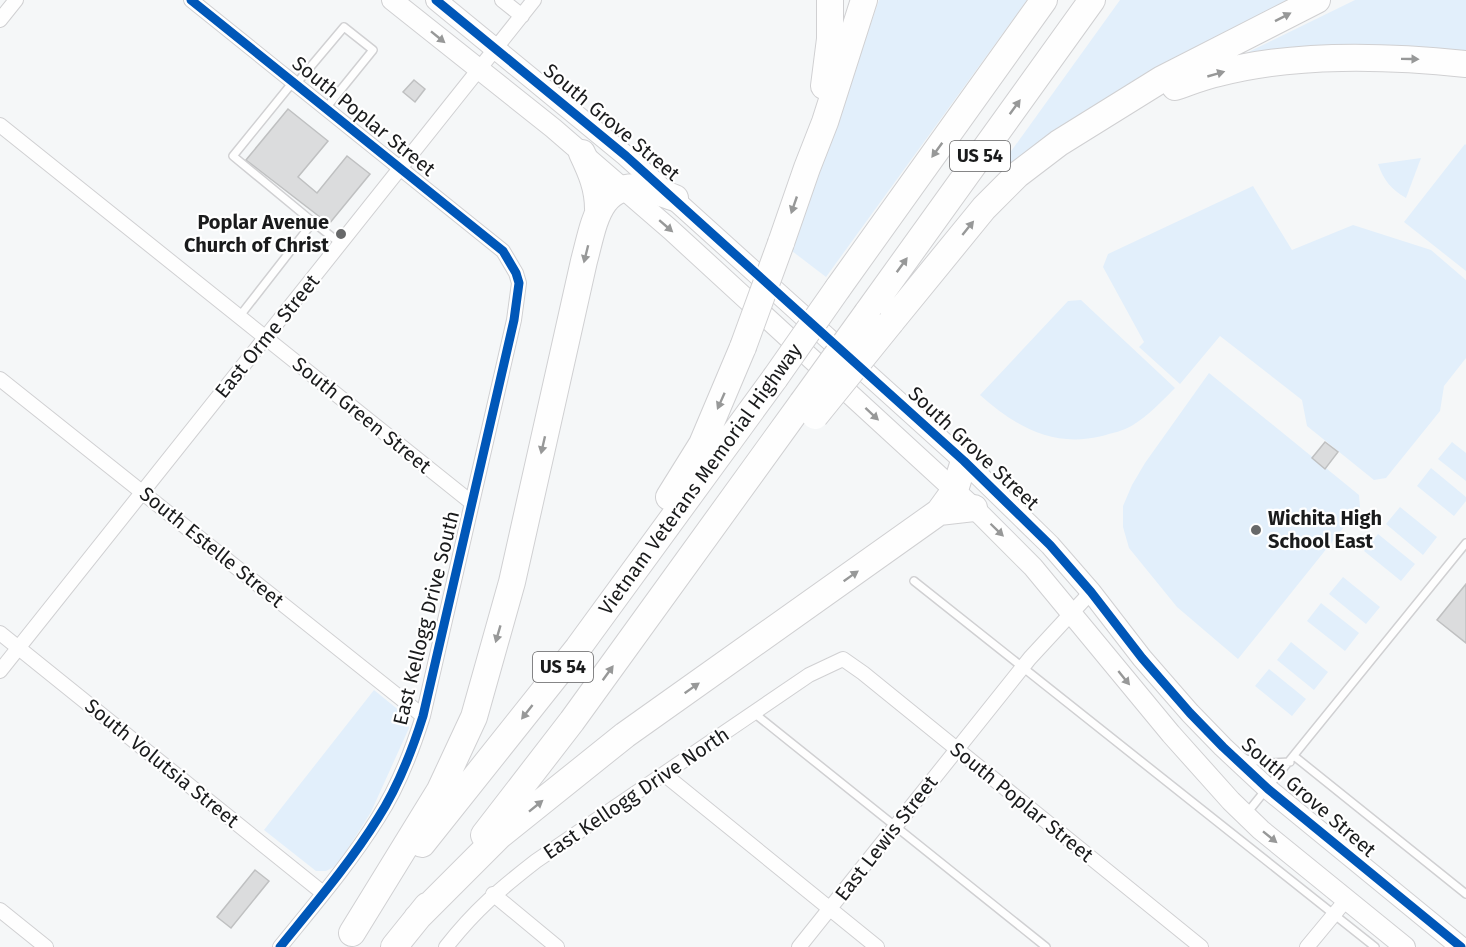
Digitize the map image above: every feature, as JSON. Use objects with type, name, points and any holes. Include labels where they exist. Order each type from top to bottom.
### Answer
[{"type":"highway","points":[[807,168],[825,81],[830,39],[830,0]]},
{"type":"highway","points":[[578,648],[702,444],[743,347],[781,243],[825,122],[864,0]]},
{"type":"highway","name":"Vietnam Veterans Memorial Highway","points":[[347,940],[578,648],[775,378],[1044,0]]},
{"type":"highway","name":"US 54","points":[[879,317],[1092,0]]},
{"type":"highway","points":[[879,317],[1017,175],[1059,143],[1162,79],[1317,0]]},
{"type":"highway","points":[[1121,106],[1219,72],[1279,62],[1352,58],[1425,59],[1466,64]]},
{"type":"highway","points":[[347,940],[440,790],[474,717],[512,582],[584,261],[598,210],[594,177],[582,153]]},
{"type":"highway","points":[[598,210],[609,196],[622,188],[647,189],[675,198]]},
{"type":"highway","name":"Vietnam Veterans Memorial Highway","points":[[394,947],[534,773],[710,532],[809,409],[879,317]]},
{"type":"highway","points":[[417,918],[499,836],[625,735],[939,513],[955,490],[964,461]]},
{"type":"highway","points":[[939,513],[974,508]]},
{"type":"street","points":[[0,20],[16,0]]},
{"type":"street","name":"South Poplar Street","points":[[191,0],[503,251],[511,264]]},
{"type":"street","points":[[392,0],[582,153],[671,230],[955,490],[1006,538],[1072,613],[1171,734],[1246,815],[1340,907],[1405,947]]},
{"type":"street","name":"South Grove Street","points":[[436,0],[675,198],[964,461],[1050,545],[1091,592],[1142,658],[1190,713],[1231,754],[1268,789],[1461,947]]},
{"type":"street","points":[[502,0],[522,16]]},
{"type":"street","name":"East Orme Street","points":[[0,671],[534,0]]},
{"type":"street","name":"South Green Street","points":[[0,125],[472,503]]},
{"type":"street","name":"East Kellogg Drive South","points":[[280,947],[380,816],[405,765],[423,716],[514,320],[519,284],[511,264]]},
{"type":"street","name":"South Estelle Street","points":[[0,379],[423,716]]},
{"type":"street","name":"East Lewis Street","points":[[799,947],[1022,668],[1091,592]]},
{"type":"street","name":"South Volutsia Street","points":[[0,633],[323,893]]},
{"type":"street","name":"South Poplar Street","points":[[843,659],[1201,947]]},
{"type":"street","name":"East Kellogg Drive North","points":[[446,947],[469,918],[494,894],[589,824],[665,775],[809,675],[843,659]]},
{"type":"street","points":[[665,775],[877,947]]},
{"type":"street","points":[[494,894],[557,947]]},
{"type":"street","points":[[1307,947],[1340,907]]},
{"type":"street","points":[[0,910],[46,947]]},
{"type":"lane","points":[[326,108],[373,50],[344,27],[233,156],[341,243]]},
{"type":"lane","points":[[239,317],[313,222]]},
{"type":"lane","points":[[1246,815],[1466,543]]},
{"type":"lane","points":[[914,581],[1022,668],[1340,907],[1375,947]]},
{"type":"lane","points":[[754,713],[1046,947]]},
{"type":"lane","points":[[1231,754],[1252,761],[1270,763],[1292,759],[1466,894]]},
{"type":"shaded area","points":[[879,0],[1027,0],[826,277],[792,251]]},
{"type":"shaded area","points":[[1120,0],[1297,0],[1086,111],[1002,173],[999,168]]},
{"type":"shaded area","points":[[1355,0],[1466,0],[1466,55],[1228,62]]},
{"type":"shaded area","points":[[1466,145],[1466,271],[1404,222]]},
{"type":"shaded area","points":[[1421,158],[1406,198],[1389,184],[1378,164]]},
{"type":"shaded area","points":[[1253,186],[1292,250],[1353,225],[1431,250],[1466,280],[1466,358],[1444,386],[1440,411],[1386,478],[1374,480],[1307,426],[1302,400],[1220,336],[1180,384],[1139,347],[1144,342],[1103,267],[1108,254]]},
{"type":"shaded area","points":[[1081,300],[1175,388],[1155,408],[1126,429],[1084,439],[1051,437],[1007,417],[980,395],[1068,301]]},
{"type":"shaded area","points":[[1209,373],[1359,495],[1360,507],[1238,659],[1177,607],[1129,548],[1123,527],[1123,506],[1132,485]]},
{"type":"shaded area","points":[[1452,442],[1466,453],[1466,481],[1438,459]]},
{"type":"shaded area","points":[[1431,468],[1466,497],[1466,501],[1454,516],[1417,486]]},
{"type":"shaded area","points":[[1400,507],[1437,537],[1423,555],[1386,524]]},
{"type":"shaded area","points":[[1378,534],[1415,564],[1401,581],[1364,551]]},
{"type":"shaded area","points":[[1343,577],[1380,607],[1366,624],[1329,594]]},
{"type":"shaded area","points":[[1321,603],[1359,633],[1345,651],[1307,621]]},
{"type":"shaded area","points":[[1291,642],[1328,672],[1314,690],[1277,660]]},
{"type":"shaded area","points":[[1269,669],[1306,699],[1292,716],[1255,686]]},
{"type":"shaded area","points":[[374,690],[406,716],[409,728],[371,812],[347,850],[336,866],[326,871],[316,871],[264,830]]},
{"type":"building","points":[[414,80],[425,89],[415,102],[403,92]]},
{"type":"building","points":[[288,109],[328,141],[298,177],[317,193],[347,156],[370,174],[329,224],[246,160]]},
{"type":"building","points":[[1325,442],[1338,452],[1325,469],[1312,458]]},
{"type":"building","points":[[1466,584],[1466,643],[1437,620]]},
{"type":"building","points":[[255,870],[269,881],[231,928],[217,917]]},
{"type":"cycle path","points":[[191,0],[503,251],[519,283],[514,320],[423,716],[414,742],[392,794],[367,835],[280,947]]},
{"type":"cycle path","points":[[436,0],[626,156],[964,461],[1050,545],[1091,592],[1142,658],[1223,747],[1268,789],[1461,947]]},
{"type":"place","name":"Poplar Avenue Church of Christ","points":[[341,234]]},
{"type":"place","name":"Wichita High School East","points":[[1256,530]]}]
